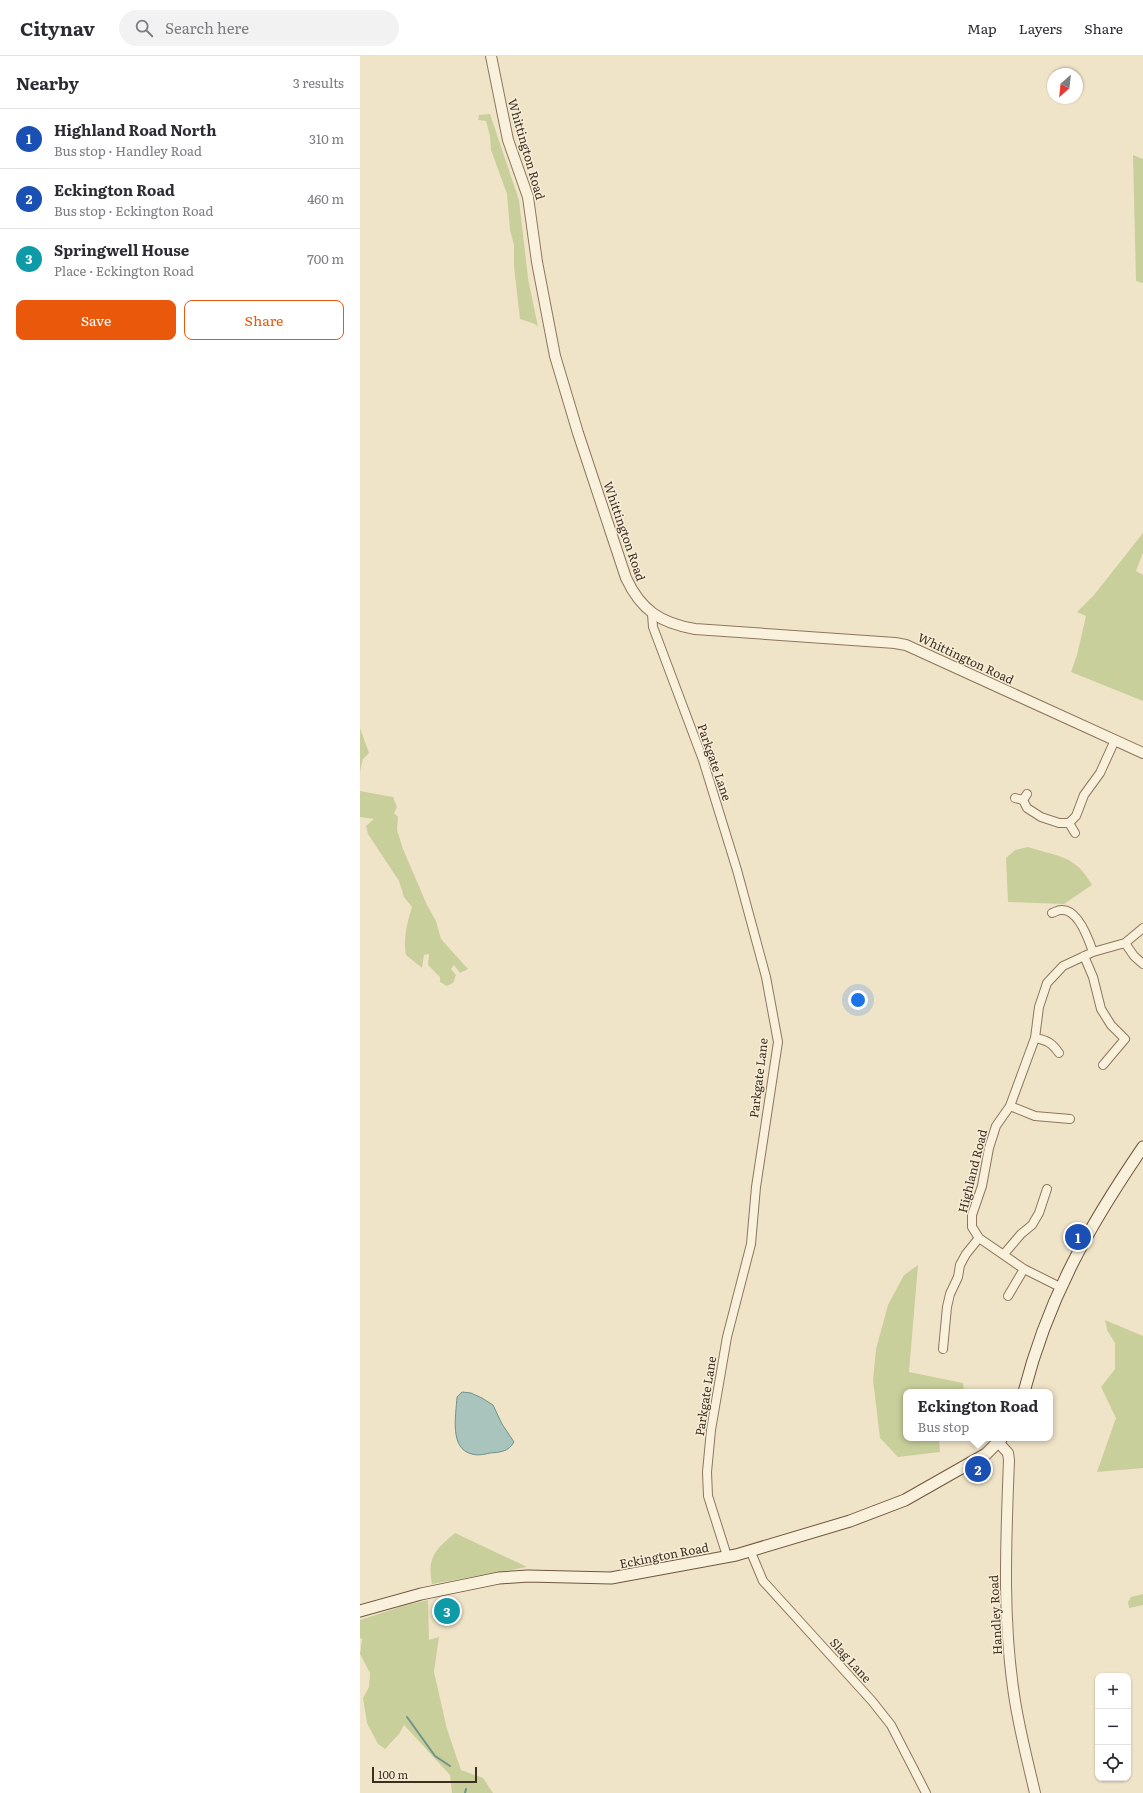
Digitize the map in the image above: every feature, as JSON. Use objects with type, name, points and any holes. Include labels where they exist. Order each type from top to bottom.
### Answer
[{"type":"main road","points":[[1025,1389],[1031,1362],[1060,1287],[1079,1248],[1110,1196],[1143,1147]]},
{"type":"main road","name":"Eckington Road","points":[[360,1611],[421,1594],[499,1578],[528,1576],[611,1578],[727,1556],[750,1550],[850,1521],[905,1500],[986,1454],[999,1441]]},
{"type":"street","name":"Whittington Road","points":[[491,56],[508,140],[528,197],[537,262],[555,356],[578,433],[626,578],[632,592],[652,614],[670,623],[696,629],[906,645],[1143,752]]},
{"type":"street","name":"Parkgate Lane","points":[[652,614],[653,627],[703,760],[737,870],[766,977],[778,1042],[756,1187],[751,1244],[727,1337],[711,1430],[707,1472],[708,1496],[727,1556]]},
{"type":"street","points":[[1022,797],[1028,808],[1041,816],[1059,823],[1069,823],[1076,816],[1084,795],[1100,773],[1115,740]]},
{"type":"street","points":[[1069,823],[1075,833]]},
{"type":"street","points":[[1052,913],[1066,910],[1081,923],[1088,935],[1093,952]]},
{"type":"street","name":"Highland Road","points":[[979,1238],[972,1228],[972,1215],[982,1186],[989,1148],[996,1126],[1010,1106],[1035,1038],[1039,1007],[1047,982],[1063,966],[1093,952],[1125,943],[1143,928]]},
{"type":"street","points":[[1125,943],[1134,956],[1143,964]]},
{"type":"street","points":[[1084,956],[1093,977],[1101,1008],[1111,1025],[1125,1039],[1103,1065]]},
{"type":"street","points":[[1035,1038],[1045,1040],[1053,1044],[1059,1053]]},
{"type":"street","points":[[1010,1106],[1035,1116],[1070,1119]]},
{"type":"street","points":[[1004,1254],[1021,1234],[1032,1225],[1039,1213],[1047,1189]]},
{"type":"street","points":[[943,1349],[947,1307],[950,1294],[958,1277],[960,1265],[966,1254],[979,1238],[1024,1269],[1060,1287]]},
{"type":"street","points":[[1008,1296],[1024,1269]]},
{"type":"street","name":"Handley Road","points":[[1001,1441],[1008,1453],[1009,1460],[1006,1578],[1009,1650],[1015,1700],[1035,1793]]},
{"type":"street","name":"Slag Lane","points":[[750,1550],[763,1581],[872,1701],[891,1725],[926,1793]]},
{"type":"green space","points":[[490,114],[519,200],[528,278],[538,327],[535,324],[520,319],[514,267],[514,245],[510,230],[507,194],[491,150],[490,136],[486,121],[478,120],[479,115]]},
{"type":"green space","points":[[1133,155],[1143,159],[1143,283],[1136,281]]},
{"type":"green space","points":[[1143,533],[1143,553],[1136,571],[1143,575],[1143,701],[1071,672],[1077,655],[1086,616],[1077,612],[1094,595]]},
{"type":"green space","points":[[360,728],[369,753],[363,759],[360,772]]},
{"type":"green space","points":[[360,791],[393,797],[397,807],[394,813],[398,817],[397,830],[403,849],[427,905],[436,921],[441,939],[468,969],[460,973],[454,965],[451,969],[456,975],[453,983],[447,986],[440,982],[440,977],[428,965],[429,954],[424,955],[422,968],[406,955],[406,931],[412,907],[404,897],[399,881],[368,834],[366,826],[374,819],[360,817]]},
{"type":"green space","points":[[1028,847],[1065,858],[1072,862],[1086,875],[1092,885],[1064,904],[1008,902],[1006,858],[1015,850]]},
{"type":"green space","points":[[918,1265],[909,1372],[963,1383],[964,1389],[903,1389],[903,1441],[939,1441],[940,1452],[898,1457],[880,1438],[873,1380],[876,1349],[888,1305],[904,1275]]},
{"type":"green space","points":[[1105,1320],[1143,1336],[1143,1468],[1097,1472],[1116,1418],[1101,1387],[1115,1369],[1115,1343],[1107,1330]]},
{"type":"green space","points":[[455,1533],[527,1567],[432,1584],[431,1567],[434,1555],[442,1544]]},
{"type":"green space","points":[[1143,1594],[1143,1605],[1129,1608],[1128,1602],[1131,1597]]},
{"type":"green space","points":[[428,1600],[429,1640],[439,1637],[434,1672],[447,1729],[461,1770],[483,1778],[493,1793],[452,1793],[450,1775],[404,1725],[399,1734],[385,1749],[378,1744],[367,1723],[363,1698],[369,1687],[370,1673],[360,1654],[362,1639],[360,1638],[360,1620],[406,1605]]},
{"type":"water","points":[[462,1392],[471,1393],[493,1405],[502,1424],[514,1442],[507,1450],[477,1455],[465,1451],[460,1446],[457,1439],[455,1422],[457,1397]]},
{"type":"waterway","points":[[407,1717],[435,1756],[450,1766]]},
{"type":"waterway","points":[[465,1793],[466,1789]]},
{"type":"place","name":"Highland Road North","points":[[1078,1237]]},
{"type":"place","name":"Eckington Road","points":[[978,1469]]},
{"type":"place","name":"Springwell House","points":[[447,1611]]}]
